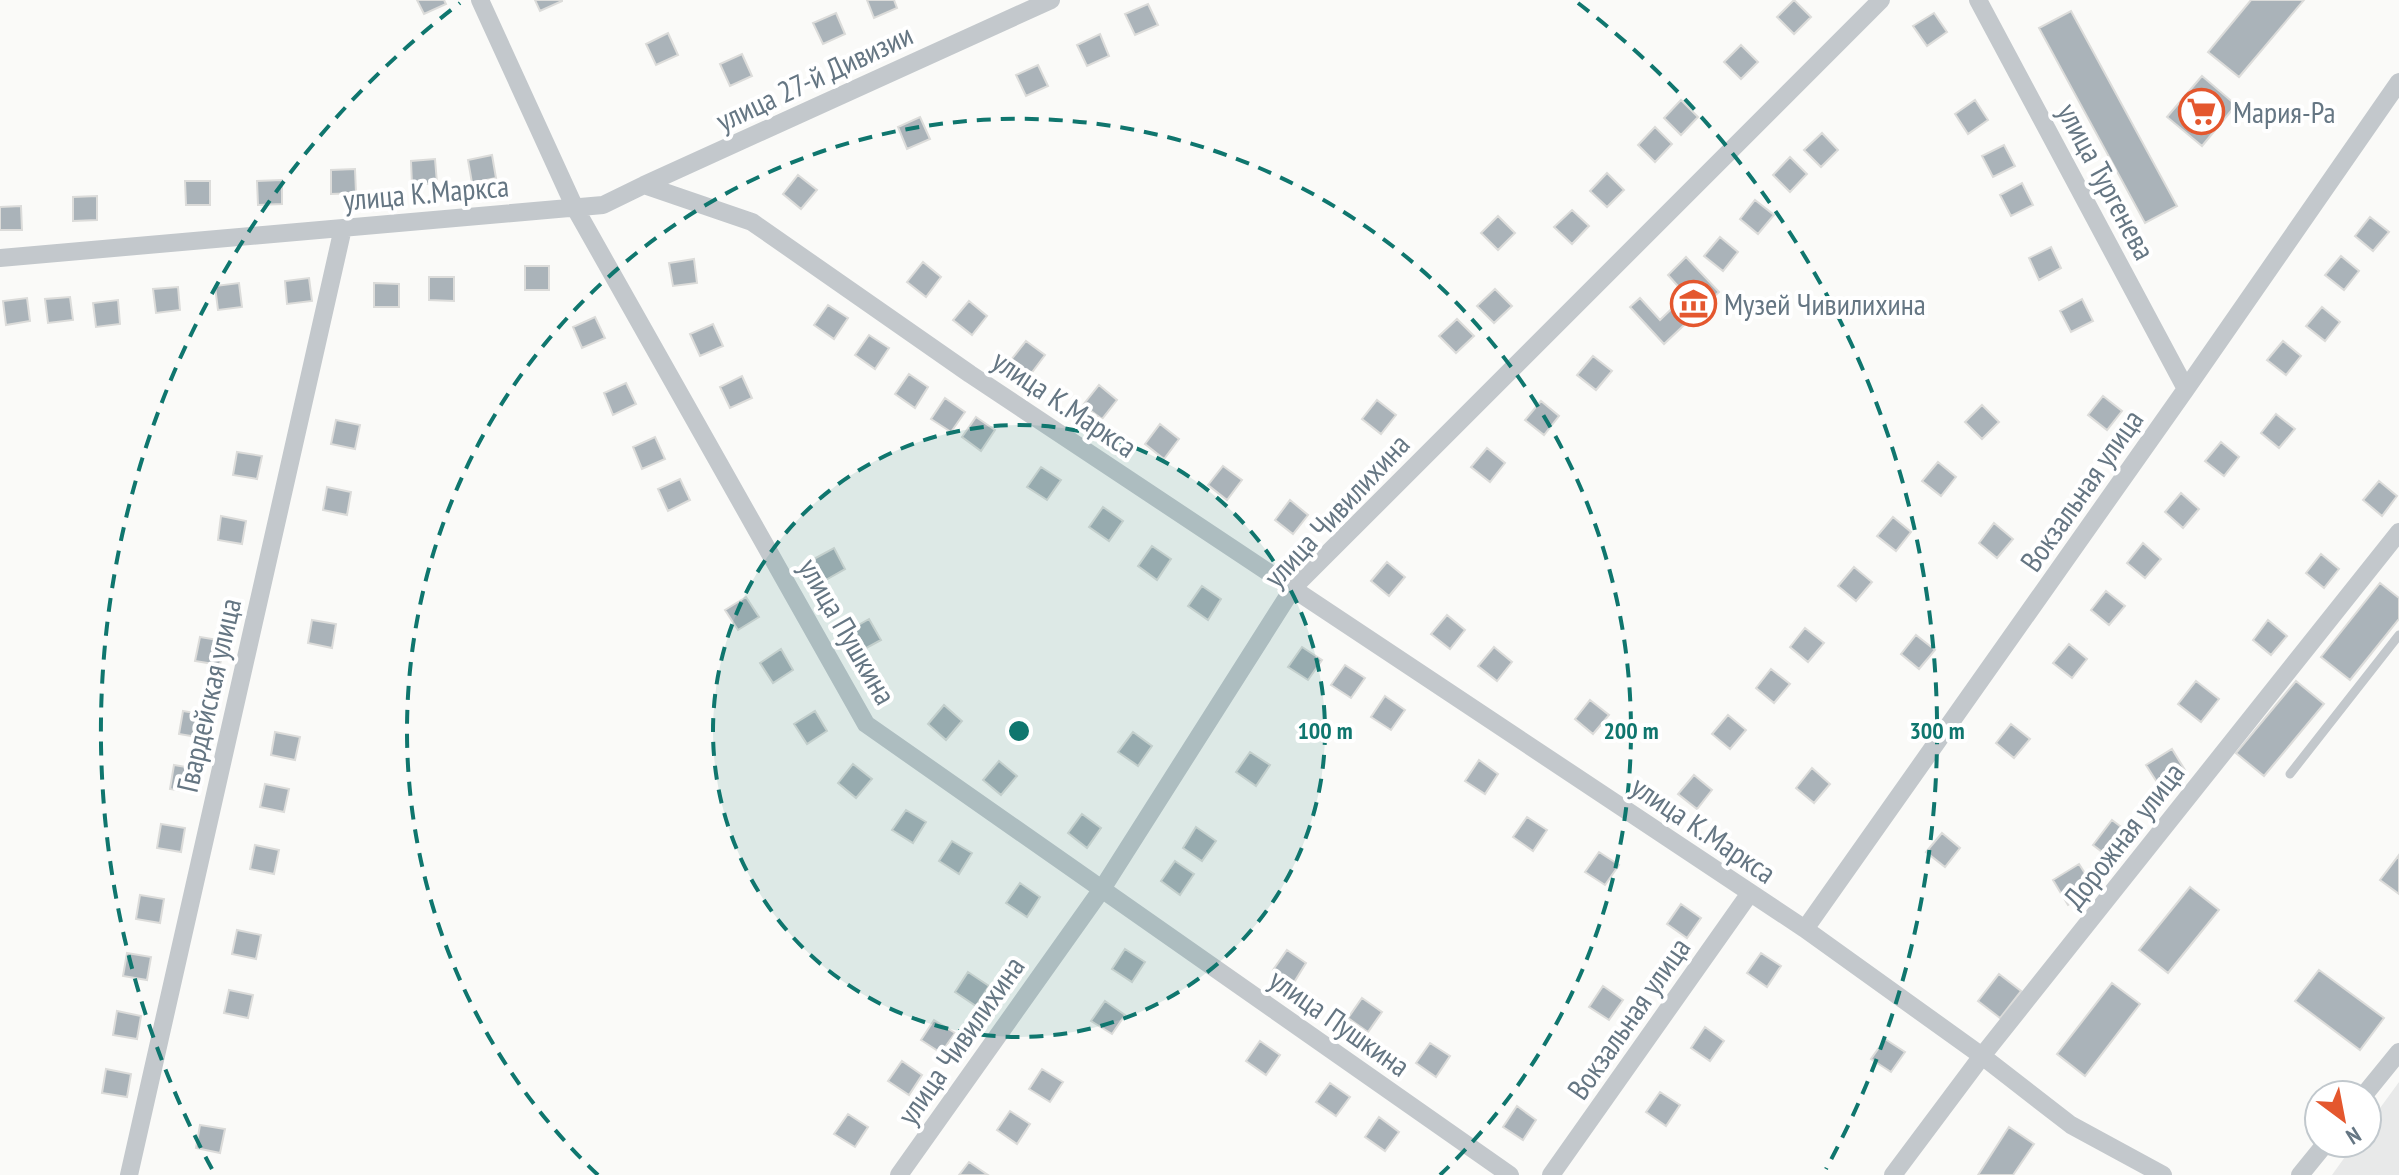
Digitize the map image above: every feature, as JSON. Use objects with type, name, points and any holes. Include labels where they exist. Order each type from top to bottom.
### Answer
[{"type":"street","name":"улица Пушкина","points":[[480,0],[575,208],[866,724],[1510,1175]]},
{"type":"street","name":"улица 27-й Дивизии","points":[[644,185],[1051,0]]},
{"type":"street","name":"улица Чивилихина","points":[[899,1175],[1102,889],[1293,588],[1881,0]]},
{"type":"street","name":"улица Тургенева","points":[[1978,0],[2186,389]]},
{"type":"street","name":"Вокзальная улица","points":[[1805,929],[2399,82]]},
{"type":"street","name":"улица К.Маркса","points":[[0,258],[603,205],[644,185],[752,222],[970,374],[1805,929],[1982,1056],[2071,1125],[2163,1175]]},
{"type":"street","name":"Гвардейская улица","points":[[129,1175],[343,228]]},
{"type":"street","name":"Дорожная улица","points":[[1893,1175],[1982,1056],[2397,538]]},
{"type":"street","name":"Вокзальная улица","points":[[1551,1175],[1750,893]]},
{"type":"street","points":[[2377,1079],[2399,1052]]},
{"type":"street","points":[[2300,1175],[2313,1159]]},
{"type":"lane","points":[[2290,774],[2399,635]]},
{"type":"shaded area","points":[[2399,1082],[2399,1175],[2332,1175],[2344,1159],[2383,1159],[2383,1104]]},
{"type":"building","points":[[417,0],[444,0],[446,4],[424,14]]},
{"type":"building","points":[[535,0],[562,0],[562,1],[540,11]]},
{"type":"building","points":[[867,0],[894,0],[897,8],[874,18]]},
{"type":"building","points":[[1794,0],[1811,17],[1794,34],[1777,17]]},
{"type":"building","points":[[2251,0],[2304,0],[2239,77],[2208,52]]},
{"type":"building","points":[[1148,4],[1158,25],[1135,35],[1125,14]]},
{"type":"building","points":[[2071,11],[2177,206],[2145,223],[2039,28]]},
{"type":"building","points":[[836,13],[845,34],[823,44],[813,23]]},
{"type":"building","points":[[1934,13],[1947,32],[1927,46],[1913,26]]},
{"type":"building","points":[[668,33],[678,55],[656,65],[646,44]]},
{"type":"building","points":[[1100,34],[1109,56],[1087,66],[1077,45]]},
{"type":"building","points":[[1741,45],[1758,62],[1741,79],[1724,62]]},
{"type":"building","points":[[742,54],[752,76],[730,86],[720,64]]},
{"type":"building","points":[[1038,65],[1048,86],[1026,96],[1016,75]]},
{"type":"building","name":"Мария-Ра","points":[[2202,76],[2236,105],[2202,146],[2167,117]]},
{"type":"building","points":[[1681,100],[1698,117],[1681,135],[1664,118]]},
{"type":"building","points":[[1975,100],[1988,120],[1968,134],[1955,114]]},
{"type":"building","points":[[920,117],[930,139],[907,149],[898,127]]},
{"type":"building","points":[[1655,127],[1672,144],[1655,162],[1638,145]]},
{"type":"building","points":[[1822,133],[1838,150],[1821,167],[1804,150]]},
{"type":"building","points":[[2004,145],[2015,166],[1993,177],[1982,156]]},
{"type":"building","points":[[492,155],[496,178],[472,183],[468,160]]},
{"type":"building","points":[[1790,157],[1807,174],[1790,192],[1773,175]]},
{"type":"building","points":[[435,159],[437,183],[412,185],[411,161]]},
{"type":"building","points":[[355,169],[356,193],[331,194],[331,170]]},
{"type":"building","points":[[1607,173],[1624,190],[1607,207],[1590,191]]},
{"type":"building","points":[[798,175],[817,190],[801,209],[783,194]]},
{"type":"building","points":[[282,180],[282,204],[258,205],[257,181]]},
{"type":"building","points":[[185,181],[210,181],[210,205],[186,205]]},
{"type":"building","points":[[2022,183],[2033,205],[2011,216],[2000,195]]},
{"type":"building","points":[[97,196],[97,220],[73,221],[73,197]]},
{"type":"building","points":[[1755,200],[1774,215],[1758,234],[1740,219]]},
{"type":"building","points":[[21,206],[22,230],[0,230],[0,207]]},
{"type":"building","points":[[1572,210],[1589,226],[1572,244],[1554,227]]},
{"type":"building","points":[[1498,216],[1515,233],[1498,250],[1481,233]]},
{"type":"building","points":[[2370,217],[2389,232],[2373,251],[2355,236]]},
{"type":"building","points":[[1720,237],[1738,252],[1723,271],[1704,256]]},
{"type":"building","points":[[2051,247],[2061,268],[2039,280],[2029,258]]},
{"type":"building","points":[[2341,256],[2359,271],[2344,290],[2325,275]]},
{"type":"building","name":"Музей Чивилихина","points":[[1686,257],[1719,292],[1664,344],[1630,307],[1640,298],[1660,320],[1686,295],[1668,275]]},
{"type":"building","points":[[694,259],[697,283],[673,286],[669,263]]},
{"type":"building","points":[[923,262],[941,277],[926,297],[907,282]]},
{"type":"building","points":[[525,266],[549,266],[549,290],[525,290]]},
{"type":"building","points":[[429,277],[454,277],[454,301],[429,300]]},
{"type":"building","points":[[309,278],[312,301],[287,304],[285,281]]},
{"type":"building","points":[[239,283],[242,307],[218,310],[215,286]]},
{"type":"building","points":[[374,283],[399,284],[399,307],[374,307]]},
{"type":"building","points":[[178,287],[180,310],[156,313],[153,289]]},
{"type":"building","points":[[1495,289],[1512,306],[1494,323],[1477,306]]},
{"type":"building","points":[[70,297],[73,320],[48,323],[45,299]]},
{"type":"building","points":[[27,298],[30,321],[6,325],[3,301]]},
{"type":"building","points":[[2082,299],[2093,321],[2071,332],[2060,311]]},
{"type":"building","points":[[118,300],[120,324],[96,327],[93,303]]},
{"type":"building","points":[[969,301],[987,316],[972,335],[953,320]]},
{"type":"building","points":[[828,305],[848,318],[834,339],[814,325]]},
{"type":"building","points":[[2322,307],[2340,322],[2325,341],[2306,326]]},
{"type":"building","points":[[595,317],[605,338],[582,348],[573,327]]},
{"type":"building","points":[[1457,319],[1474,336],[1456,353],[1439,336]]},
{"type":"building","points":[[713,324],[723,346],[700,356],[690,334]]},
{"type":"building","points":[[869,335],[889,348],[875,369],[855,355]]},
{"type":"building","points":[[1026,341],[1045,355],[1030,375],[1011,360]]},
{"type":"building","points":[[2283,341],[2301,356],[2286,375],[2267,360]]},
{"type":"building","points":[[1593,356],[1612,371],[1596,390],[1577,375]]},
{"type":"building","points":[[909,374],[928,387],[915,408],[895,394]]},
{"type":"building","points":[[742,376],[752,398],[730,408],[720,387]]},
{"type":"building","points":[[626,383],[636,404],[613,415],[604,393]]},
{"type":"building","points":[[1099,385],[1117,400],[1102,419],[1083,405]]},
{"type":"building","points":[[2103,396],[2122,411],[2107,430],[2088,415]]},
{"type":"building","points":[[945,398],[965,412],[951,432],[931,419]]},
{"type":"building","points":[[1377,400],[1396,415],[1381,434],[1362,419]]},
{"type":"building","points":[[1541,401],[1559,416],[1544,435],[1525,420]]},
{"type":"building","points":[[1982,405],[1999,422],[1982,439],[1965,422]]},
{"type":"building","points":[[2276,414],[2295,429],[2279,448],[2261,433]]},
{"type":"building","points":[[976,417],[995,430],[981,451],[962,437]]},
{"type":"building","points":[[336,420],[360,425],[355,449],[331,444]]},
{"type":"building","points":[[1160,424],[1179,439],[1164,459],[1145,444]]},
{"type":"building","points":[[655,437],[665,459],[642,469],[633,447]]},
{"type":"building","points":[[2221,442],[2239,457],[2224,476],[2205,461]]},
{"type":"building","points":[[1487,448],[1505,463],[1490,482],[1471,467]]},
{"type":"building","points":[[237,452],[262,456],[257,479],[233,475]]},
{"type":"building","points":[[1938,462],[1956,477],[1941,496],[1922,481]]},
{"type":"building","points":[[1223,466],[1242,480],[1227,500],[1208,485]]},
{"type":"building","points":[[1041,467],[1061,480],[1047,500],[1027,487]]},
{"type":"building","points":[[680,479],[690,500],[668,511],[658,489]]},
{"type":"building","points":[[2379,481],[2397,496],[2382,516],[2363,500]]},
{"type":"building","points":[[327,487],[351,492],[347,515],[323,510]]},
{"type":"building","points":[[2181,493],[2199,509],[2183,528],[2165,512]]},
{"type":"building","points":[[1290,500],[1308,515],[1293,534],[1275,520]]},
{"type":"building","points":[[1103,507],[1123,521],[1109,541],[1089,527]]},
{"type":"building","points":[[221,516],[246,521],[242,544],[218,540]]},
{"type":"building","points":[[1893,517],[1911,532],[1896,551],[1877,536]]},
{"type":"building","points":[[1994,523],[2013,539],[1997,558],[1979,543]]},
{"type":"building","points":[[2143,543],[2161,559],[2145,578],[2127,563]]},
{"type":"building","points":[[1152,546],[1171,559],[1157,580],[1138,566]]},
{"type":"building","points":[[834,548],[845,569],[824,581],[812,560]]},
{"type":"building","points":[[2321,554],[2339,569],[2324,588],[2306,573]]},
{"type":"building","points":[[1387,562],[1405,577],[1389,596],[1371,581]]},
{"type":"building","points":[[1854,567],[1872,582],[1856,601],[1838,586]]},
{"type":"building","points":[[2380,583],[2399,598],[2399,619],[2350,680],[2321,657]]},
{"type":"building","points":[[1202,586],[1221,599],[1208,620],[1188,606]]},
{"type":"building","points":[[2106,591],[2125,606],[2109,625],[2091,610]]},
{"type":"building","points":[[746,597],[759,617],[738,630],[725,610]]},
{"type":"building","points":[[1447,615],[1465,630],[1450,649],[1431,634]]},
{"type":"building","points":[[869,619],[881,640],[859,652],[848,631]]},
{"type":"building","points":[[312,620],[336,624],[332,648],[308,643]]},
{"type":"building","points":[[2268,620],[2287,636],[2271,655],[2253,640]]},
{"type":"building","points":[[1805,628],[1824,643],[1808,662],[1790,647]]},
{"type":"building","points":[[1916,635],[1935,650],[1919,669],[1901,654]]},
{"type":"building","points":[[200,637],[224,641],[220,665],[195,661]]},
{"type":"building","points":[[2069,644],[2087,659],[2072,678],[2053,663]]},
{"type":"building","points":[[1302,647],[1322,660],[1308,680],[1288,667]]},
{"type":"building","points":[[1494,647],[1512,662],[1497,681],[1478,666]]},
{"type":"building","points":[[781,649],[793,670],[773,683],[760,663]]},
{"type":"building","points":[[1345,665],[1365,678],[1351,698],[1331,685]]},
{"type":"building","points":[[1771,669],[1790,684],[1774,703],[1756,688]]},
{"type":"building","points":[[2196,681],[2219,699],[2201,722],[2178,704]]},
{"type":"building","points":[[2296,681],[2324,704],[2264,776],[2236,753]]},
{"type":"building","points":[[1385,696],[1405,710],[1391,730],[1371,717]]},
{"type":"building","points":[[1590,700],[1609,715],[1593,734],[1575,719]]},
{"type":"building","points":[[944,705],[962,721],[946,740],[928,724]]},
{"type":"building","points":[[183,711],[207,715],[203,738],[179,734]]},
{"type":"building","points":[[815,711],[827,731],[807,744],[794,724]]},
{"type":"building","points":[[1728,715],[1746,730],[1730,749],[1712,734]]},
{"type":"building","points":[[2011,724],[2030,739],[2014,758],[1996,743]]},
{"type":"building","points":[[275,732],[300,737],[295,760],[271,755]]},
{"type":"building","points":[[1133,732],[1152,746],[1138,766],[1118,752]]},
{"type":"building","points":[[2172,749],[2188,775],[2162,790],[2146,765]]},
{"type":"building","points":[[1250,752],[1270,765],[1256,786],[1236,772]]},
{"type":"building","points":[[1479,760],[1498,774],[1485,794],[1465,781]]},
{"type":"building","points":[[999,761],[1017,776],[1001,795],[983,780]]},
{"type":"building","points":[[853,764],[872,779],[856,798],[838,783]]},
{"type":"building","points":[[174,765],[198,769],[194,793],[170,789]]},
{"type":"building","points":[[1812,768],[1830,784],[1814,803],[1796,788]]},
{"type":"building","points":[[1694,775],[1712,790],[1697,809],[1678,794]]},
{"type":"building","points":[[265,784],[289,789],[284,812],[260,807]]},
{"type":"building","points":[[906,810],[926,822],[913,843],[892,830]]},
{"type":"building","points":[[1082,814],[1101,828],[1087,848],[1068,833]]},
{"type":"building","points":[[1527,817],[1547,830],[1533,851],[1513,837]]},
{"type":"building","points":[[2112,820],[2133,836],[2114,861],[2093,845]]},
{"type":"building","points":[[161,824],[185,828],[181,852],[157,848]]},
{"type":"building","points":[[1196,827],[1216,841],[1202,861],[1183,848]]},
{"type":"building","points":[[1942,833],[1960,848],[1945,867],[1926,852]]},
{"type":"building","points":[[952,841],[972,853],[959,874],[939,861]]},
{"type":"building","points":[[255,845],[279,850],[274,874],[250,869]]},
{"type":"building","points":[[1599,852],[1619,865],[1605,885],[1585,872]]},
{"type":"building","points":[[2399,855],[2399,894],[2380,880]]},
{"type":"building","points":[[1175,861],[1194,874],[1180,895],[1161,881]]},
{"type":"building","points":[[2079,864],[2095,889],[2068,905],[2053,880]]},
{"type":"building","points":[[1020,883],[1040,897],[1027,917],[1006,903]]},
{"type":"building","points":[[2190,887],[2219,910],[2168,973],[2139,950]]},
{"type":"building","points":[[140,895],[164,899],[160,923],[136,919]]},
{"type":"building","points":[[1681,904],[1701,918],[1687,938],[1667,924]]},
{"type":"building","points":[[237,930],[261,935],[256,959],[232,954]]},
{"type":"building","points":[[1125,949],[1145,962],[1132,982],[1112,969]]},
{"type":"building","points":[[1287,950],[1306,963],[1293,984],[1273,970]]},
{"type":"building","points":[[127,953],[151,957],[147,980],[123,976]]},
{"type":"building","points":[[1761,953],[1781,966],[1767,987],[1747,973]]},
{"type":"building","points":[[2319,970],[2384,1018],[2360,1050],[2295,1001]]},
{"type":"building","points":[[968,972],[989,986],[976,1006],[955,992]]},
{"type":"building","points":[[1999,974],[2021,991],[2000,1018],[1978,1001]]},
{"type":"building","points":[[2112,983],[2140,1004],[2085,1076],[2057,1054]]},
{"type":"building","points":[[1603,986],[1623,1000],[1609,1020],[1589,1007]]},
{"type":"building","points":[[229,990],[253,995],[248,1018],[224,1013]]},
{"type":"building","points":[[1362,998],[1382,1012],[1368,1032],[1348,1018]]},
{"type":"building","points":[[1105,1001],[1125,1015],[1112,1034],[1091,1021]]},
{"type":"building","points":[[117,1011],[141,1016],[137,1039],[113,1035]]},
{"type":"building","points":[[934,1020],[955,1033],[941,1053],[921,1040]]},
{"type":"building","points":[[1705,1027],[1724,1041],[1710,1061],[1691,1048]]},
{"type":"building","points":[[1885,1039],[1905,1052],[1891,1072],[1871,1059]]},
{"type":"building","points":[[1260,1041],[1280,1055],[1266,1075],[1246,1061]]},
{"type":"building","points":[[1430,1043],[1450,1056],[1436,1077],[1416,1063]]},
{"type":"building","points":[[902,1061],[922,1075],[909,1095],[888,1081]]},
{"type":"building","points":[[106,1069],[131,1074],[127,1097],[102,1093]]},
{"type":"building","points":[[1042,1069],[1063,1082],[1050,1102],[1029,1089]]},
{"type":"building","points":[[1330,1083],[1350,1097],[1336,1116],[1316,1102]]},
{"type":"building","points":[[1660,1092],[1680,1105],[1666,1126],[1646,1112]]},
{"type":"building","points":[[1517,1106],[1536,1120],[1523,1140],[1503,1127]]},
{"type":"building","points":[[1010,1111],[1030,1124],[1017,1144],[997,1130]]},
{"type":"building","points":[[848,1114],[868,1127],[855,1147],[834,1134]]},
{"type":"building","points":[[1379,1117],[1399,1132],[1385,1151],[1365,1137]]},
{"type":"building","points":[[200,1125],[225,1129],[220,1153],[196,1148]]},
{"type":"building","points":[[2009,1127],[2034,1144],[2013,1175],[1978,1175]]},
{"type":"building","points":[[969,1162],[988,1175],[959,1175]]},
{"type":"place","name":"Мария-Ра","points":[[2202,111]]},
{"type":"place","name":"Музей Чивилихина","points":[[1693,303]]}]
